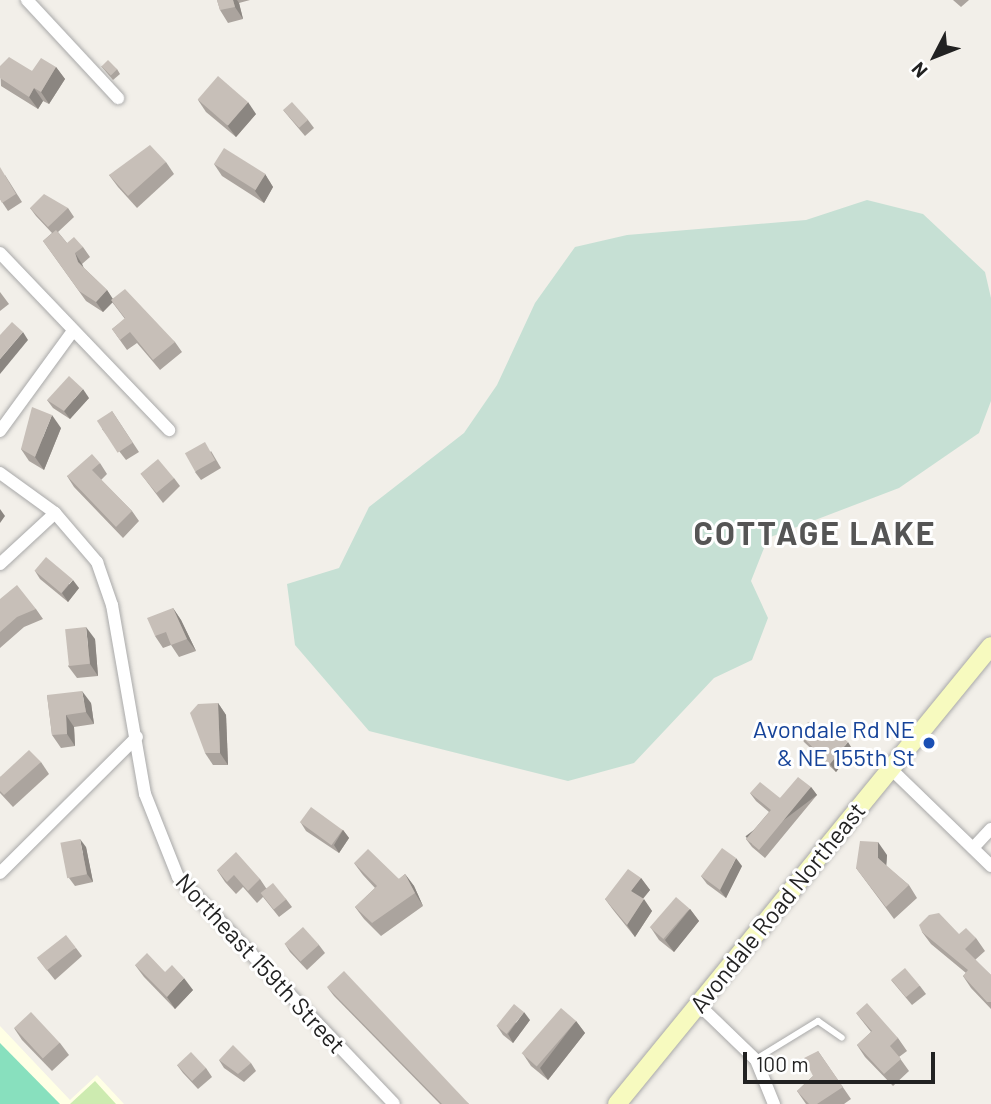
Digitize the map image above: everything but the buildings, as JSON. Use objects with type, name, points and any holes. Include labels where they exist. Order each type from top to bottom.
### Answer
[{"type":"main road","name":"Avondale Road Northeast","points":[[617,1104],[991,646]]},
{"type":"street","points":[[27,0],[118,98]]},
{"type":"street","points":[[0,253],[73,331],[117,369],[169,430]]},
{"type":"street","points":[[0,431],[73,331]]},
{"type":"street","points":[[0,473],[55,513],[0,564]]},
{"type":"street","name":"Northeast 159th Street","points":[[55,513],[97,562],[113,605],[156,835],[178,877],[394,1104]]},
{"type":"street","points":[[0,873],[137,737]]},
{"type":"street","points":[[890,768],[991,866]]},
{"type":"street","points":[[973,848],[991,830]]},
{"type":"street","points":[[698,1004],[756,1060],[774,1104]]},
{"type":"lane","points":[[756,1060],[818,1021],[842,1038]]},
{"type":"shaded area","points":[[867,200],[923,214],[985,272],[991,298],[991,401],[979,433],[899,488],[768,538],[751,581],[768,618],[752,660],[714,678],[634,763],[568,781],[369,731],[295,645],[287,584],[339,568],[369,507],[464,433],[497,385],[535,303],[575,247],[627,235],[806,220]]},
{"type":"shaded area","points":[[0,1026],[70,1100],[97,1075],[124,1104],[0,1104]]},
{"type":"green space","points":[[0,1043],[60,1104],[0,1104]]},
{"type":"green space","points":[[95,1081],[116,1104],[70,1104]]},
{"type":"place","name":"Avondale Rd NE & NE 155th St","points":[[929,743]]},
{"type":"district","name":"COTTAGE LAKE","points":[[815,532]]}]
